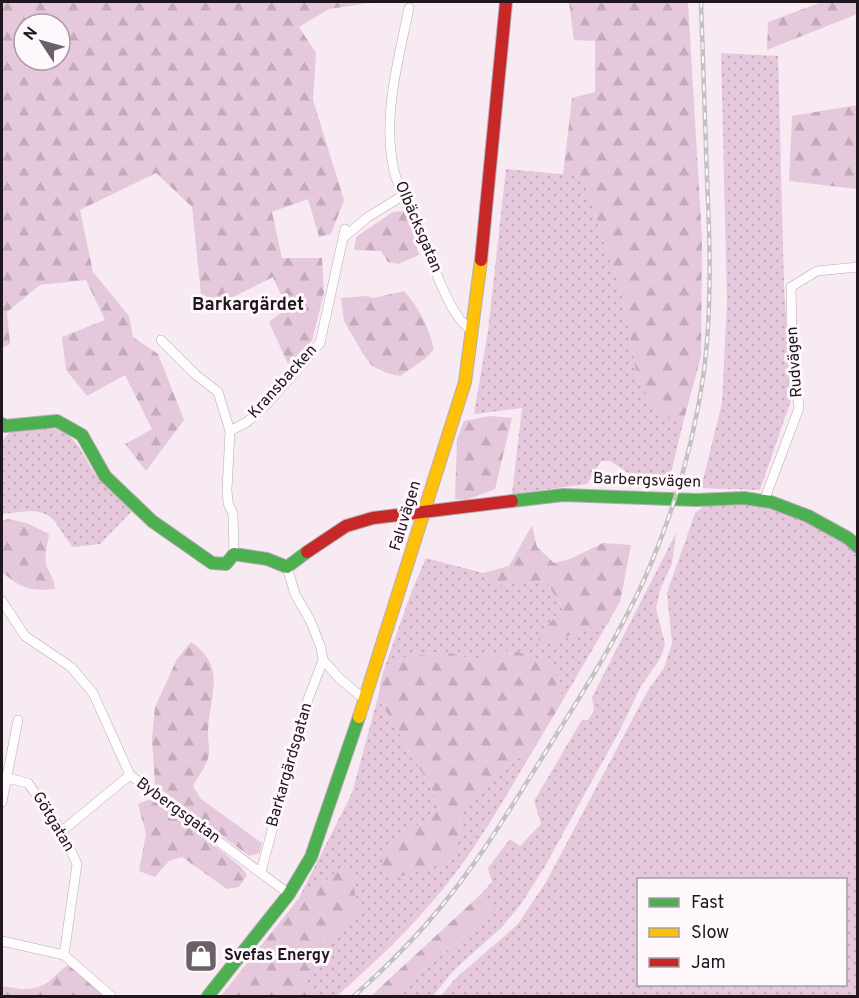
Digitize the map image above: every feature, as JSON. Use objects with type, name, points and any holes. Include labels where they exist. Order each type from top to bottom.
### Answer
[{"type":"street","name":"Faluvägen","points":[[208,996],[290,894],[311,857],[365,700],[465,382],[484,240],[506,2]]},
{"type":"street","name":"Olbäcksgatan","points":[[409,8],[391,101],[389,136],[394,172],[402,196],[422,234],[439,279],[458,318],[472,331]]},
{"type":"street","name":"Kransbacken","points":[[230,431],[247,422],[268,403],[320,343],[344,233],[402,196]]},
{"type":"street","name":"Rudvägen","points":[[764,501],[799,408],[792,339],[791,287],[817,272],[858,267]]},
{"type":"street","points":[[2,424],[5,426],[57,422],[82,435],[105,476],[152,521],[212,562],[226,564],[234,554],[233,514],[228,503],[227,490],[230,431],[218,392],[196,375],[160,340]]},
{"type":"street","name":"Barbergsvägen","points":[[287,567],[318,543],[346,526],[373,518],[563,495],[696,500],[744,498],[764,501],[808,516],[848,538],[858,547]]},
{"type":"street","points":[[234,554],[267,559],[287,567],[296,594],[311,622],[323,660],[339,678],[365,700]]},
{"type":"street","name":"Bybergsgatan","points":[[2,601],[25,636],[71,667],[93,693],[130,775],[261,872]]},
{"type":"street","name":"Barkargärdsgatan","points":[[261,872],[304,710],[323,660]]},
{"type":"street","points":[[2,802],[18,720]]},
{"type":"street","points":[[62,831],[130,775]]},
{"type":"street","name":"Götgatan","points":[[7,778],[28,783],[62,831],[78,864],[63,955]]},
{"type":"street","points":[[261,872],[290,894]]},
{"type":"street","points":[[2,941],[63,955],[111,996]]},
{"type":"green space","points":[[2,2],[376,2],[329,9],[299,27],[316,53],[313,100],[344,200],[331,234],[319,237],[308,199],[272,212],[282,258],[322,258],[324,293],[312,341],[288,364],[269,322],[287,308],[273,277],[221,303],[201,294],[192,207],[156,173],[80,210],[93,272],[129,316],[133,337],[158,354],[184,420],[146,471],[125,444],[152,429],[125,375],[87,396],[66,370],[62,337],[105,320],[86,280],[40,285],[7,312],[10,344],[2,348]]},
{"type":"green space","points":[[569,2],[688,2],[702,239],[701,356],[683,423],[657,411],[638,381],[622,294],[582,176],[563,175],[572,98],[595,92],[595,41],[574,40]]},
{"type":"green space","points":[[822,2],[857,2],[857,14],[767,50],[768,22]]},
{"type":"green space","points":[[721,53],[778,56],[784,285],[791,400],[760,490],[701,488],[722,403],[727,302]]},
{"type":"green space","points":[[857,105],[857,189],[789,181],[792,116]]},
{"type":"green space","points":[[506,169],[582,176],[622,294],[638,381],[657,411],[683,423],[669,481],[645,484],[610,461],[601,461],[587,484],[512,494],[522,408],[474,414],[488,331]]},
{"type":"green space","points":[[404,211],[419,255],[398,264],[388,262],[381,251],[354,250],[356,237],[393,212]]},
{"type":"green space","points":[[404,291],[423,318],[434,349],[426,358],[400,376],[372,366],[344,321],[341,298],[366,296],[374,298]]},
{"type":"green space","points":[[490,416],[512,418],[495,489],[467,500],[455,499],[457,439],[464,421]]},
{"type":"green space","points":[[36,427],[67,433],[79,447],[94,473],[132,511],[100,544],[73,547],[51,517],[45,514],[31,511],[2,514],[2,443],[11,432]]},
{"type":"green space","points":[[710,501],[777,511],[802,520],[841,540],[858,556],[857,996],[441,996],[455,979],[518,924],[546,882],[647,692],[664,668],[672,643],[667,593],[695,513]]},
{"type":"green space","points":[[8,519],[27,523],[49,534],[46,563],[55,589],[32,589],[14,581],[2,572],[2,521]]},
{"type":"green space","points":[[532,525],[537,547],[554,563],[570,559],[603,543],[631,545],[620,602],[589,629],[538,645],[539,634],[563,609],[546,581],[491,586],[483,573],[509,566]]},
{"type":"green space","points":[[676,533],[672,564],[661,587],[656,608],[665,644],[660,659],[641,686],[619,732],[544,868],[521,904],[502,927],[453,971],[433,996],[390,996],[478,926],[491,909],[481,894],[492,882],[488,868],[510,839],[520,846],[541,824],[534,801],[582,720],[588,720],[594,710],[592,697]]},
{"type":"green space","points":[[426,558],[483,573],[491,586],[546,581],[563,609],[539,634],[589,629],[620,602],[563,700],[551,663],[512,650],[475,660],[442,651],[403,658],[383,672]]},
{"type":"green space","points":[[191,642],[203,652],[210,662],[214,684],[209,720],[208,758],[193,786],[201,799],[262,843],[260,853],[249,856],[155,785],[152,738],[155,707],[177,659]]},
{"type":"green space","points":[[512,650],[552,663],[563,700],[535,747],[491,777],[461,810],[460,836],[454,855],[434,867],[391,879],[382,868],[383,849],[440,809],[436,797],[378,697],[383,672],[403,658],[443,651],[475,660]]},
{"type":"green space","points":[[378,697],[436,797],[440,809],[418,825],[460,836],[461,810],[491,777],[535,747],[478,841],[430,905],[385,952],[337,996],[312,996],[314,992],[303,981],[322,944],[359,911],[349,866],[299,898],[352,793]]},
{"type":"green space","points":[[153,798],[241,867],[247,875],[239,887],[227,889],[182,857],[169,861],[155,877],[139,871],[146,834],[138,804]]},
{"type":"green space","points":[[349,865],[359,911],[322,944],[303,981],[314,992],[312,996],[221,996],[299,898]]},
{"type":"green space","points":[[481,894],[491,909],[479,925],[390,996],[371,996]]},
{"type":"green space","points":[[68,965],[107,996],[2,996],[2,987],[23,989],[40,987]]},
{"type":"railway","points":[[354,996],[429,921],[469,870],[497,829],[611,645],[643,582],[664,531],[681,479],[700,398],[708,323],[709,250],[701,2]]},
{"type":"traffic: fast","points":[[2,424],[5,426],[57,421],[82,435],[105,476],[152,521],[212,563],[226,564],[234,554],[267,559],[287,567],[307,552]]},
{"type":"traffic: fast","points":[[512,501],[563,495],[696,500],[744,498],[771,502],[808,516],[848,538],[858,547]]},
{"type":"traffic: fast","points":[[208,996],[289,894],[311,857],[359,717]]},
{"type":"traffic: slow","points":[[359,717],[465,382],[481,260]]},
{"type":"traffic: jam","points":[[481,260],[506,2]]},
{"type":"traffic: jam","points":[[307,552],[346,526],[373,518],[512,501]]},
{"type":"place","name":"Svefas Energy","points":[[201,956]]},
{"type":"district","name":"Barkargärdet","points":[[248,305]]}]
